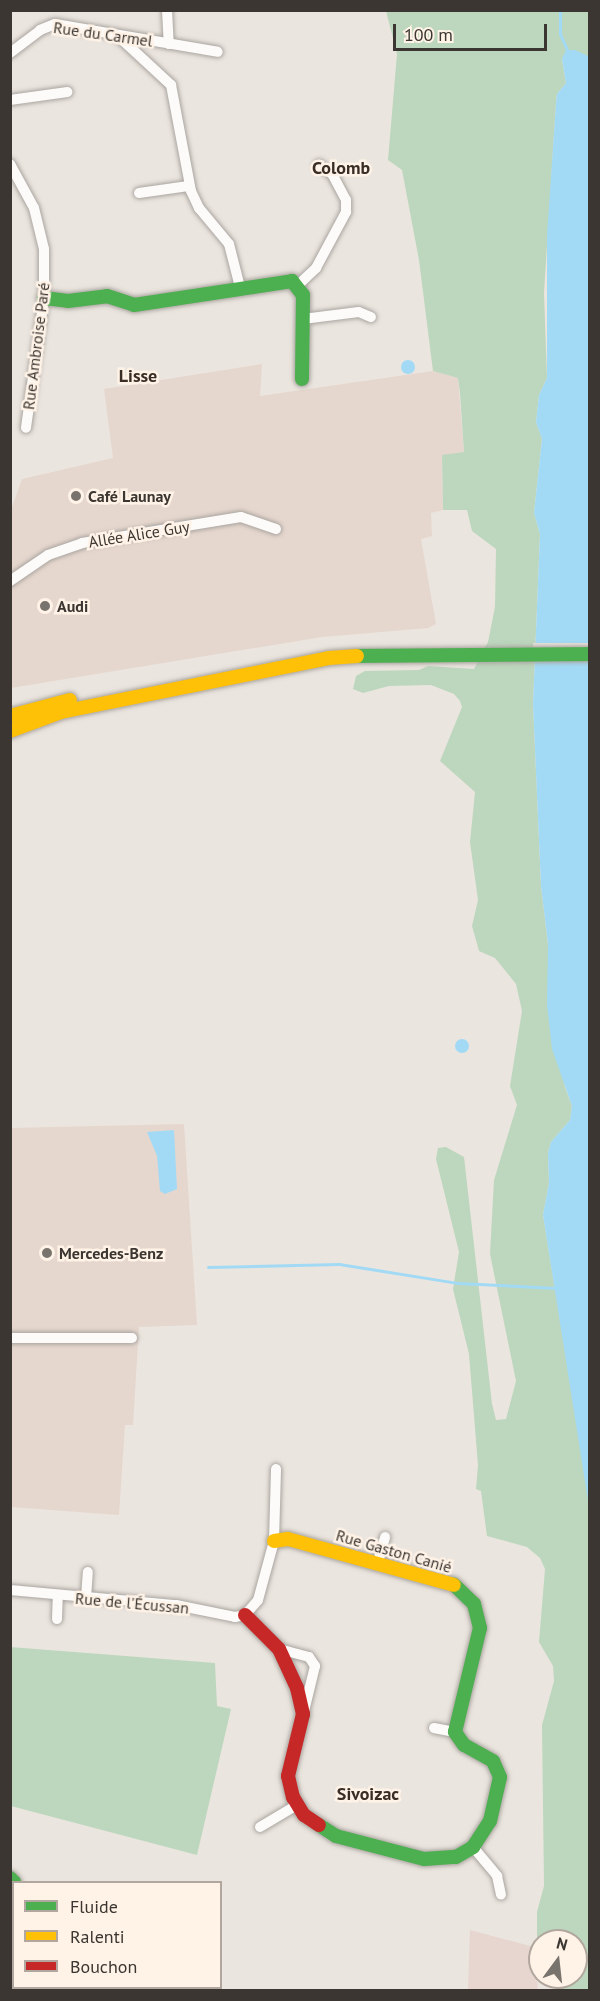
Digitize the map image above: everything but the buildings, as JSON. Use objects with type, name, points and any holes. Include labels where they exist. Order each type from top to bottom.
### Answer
[{"type":"street","name":"Rue du Carmel","points":[[167,10],[169,44]]},
{"type":"street","name":"Rue du Carmel","points":[[10,53],[40,30],[55,24],[218,52]]},
{"type":"street","points":[[117,35],[171,85],[189,186],[199,208],[230,244],[240,287]]},
{"type":"street","points":[[10,100],[67,92]]},
{"type":"street","name":"Rue Ambroise Paré","points":[[10,164],[29,195],[39,221],[44,249],[44,298],[26,428]]},
{"type":"street","points":[[298,285],[316,268],[346,212],[346,200],[332,174],[319,165]]},
{"type":"street","points":[[139,193],[189,186]]},
{"type":"street","points":[[44,298],[68,301],[107,296],[134,305],[272,281],[298,285]]},
{"type":"street","points":[[298,285],[303,295],[302,379]]},
{"type":"street","points":[[303,320],[359,312],[371,317]]},
{"type":"street","name":"Allée Alice Guy","points":[[10,581],[48,555],[82,543],[242,517],[276,529]]},
{"type":"street","points":[[10,716],[62,701],[327,653],[590,648]]},
{"type":"street","points":[[10,731],[61,712],[329,658],[455,650],[590,654]]},
{"type":"street","points":[[10,1338],[132,1338]]},
{"type":"street","points":[[276,1470],[274,1541],[258,1600],[245,1615],[279,1649],[295,1681],[303,1714]]},
{"type":"street","points":[[378,1562],[385,1537]]},
{"type":"street","name":"Rue Gaston Canié","points":[[274,1541],[288,1539],[455,1585],[474,1604],[480,1628],[454,1732]]},
{"type":"street","points":[[86,1598],[88,1572]]},
{"type":"street","name":"Rue de l'Écussan","points":[[10,1590],[176,1605],[235,1617],[245,1615]]},
{"type":"street","points":[[57,1619],[58,1596]]},
{"type":"street","points":[[279,1649],[309,1657],[315,1666],[288,1771],[297,1805],[323,1831],[423,1859],[456,1857],[473,1847],[490,1821],[500,1777],[493,1761],[464,1746],[454,1732],[434,1728]]},
{"type":"street","points":[[260,1827],[297,1805]]},
{"type":"street","points":[[473,1847],[497,1876],[501,1895]]},
{"type":"shaded area","points":[[262,364],[260,396],[433,371],[458,378],[464,452],[442,456],[443,510],[431,513],[432,536],[421,539],[436,624],[428,628],[322,637],[11,688],[11,510],[22,479],[113,458],[104,389]]},
{"type":"shaded area","points":[[184,1124],[197,1325],[139,1327],[133,1425],[125,1425],[119,1515],[11,1507],[10,1128]]},
{"type":"shaded area","points":[[470,1930],[528,1945],[528,1989],[538,1990],[468,1990]]},
{"type":"green space","points":[[386,11],[589,11],[589,57],[562,59],[566,83],[557,94],[556,103],[544,293],[547,378],[539,395],[536,422],[542,439],[534,513],[540,534],[533,704],[541,886],[565,1087],[572,1106],[570,1120],[551,1142],[548,1153],[549,1183],[543,1215],[590,1507],[589,1990],[556,1989],[588,1989],[588,1929],[537,1929],[537,1912],[544,1886],[542,1725],[554,1681],[553,1666],[539,1642],[545,1569],[540,1558],[527,1547],[487,1536],[481,1491],[476,1489],[478,1465],[469,1354],[453,1289],[459,1252],[436,1159],[438,1148],[446,1147],[464,1157],[492,1404],[496,1420],[506,1419],[516,1381],[490,1254],[494,1180],[517,1105],[510,1086],[522,1011],[516,984],[495,958],[479,951],[472,926],[478,900],[470,842],[475,792],[440,761],[462,707],[460,701],[454,694],[431,685],[389,686],[363,693],[353,689],[356,676],[365,671],[419,670],[428,666],[474,669],[488,642],[495,607],[496,549],[472,531],[467,510],[443,510],[442,455],[464,452],[460,393],[458,378],[433,371],[419,260],[402,170],[388,160],[397,54]]},
{"type":"green space","points":[[10,1647],[215,1663],[217,1706],[231,1709],[197,1855],[11,1806]]},
{"type":"water","points":[[566,50],[575,50],[590,57],[589,1507],[543,1215],[549,1183],[548,1153],[551,1142],[570,1120],[572,1106],[552,1049],[547,1005],[548,944],[541,886],[533,704],[540,534],[534,513],[542,439],[536,422],[539,395],[547,378],[547,236],[556,103],[557,94],[566,83],[562,59]]},
{"type":"water","points":[[405,360],[411,360],[415,367],[411,374],[405,374],[401,370],[401,364]]},
{"type":"water","points":[[462,1039],[467,1041],[469,1046],[467,1051],[462,1053],[457,1051],[455,1046],[457,1041]]},
{"type":"water","points":[[174,1130],[177,1189],[165,1194],[160,1191],[157,1156],[147,1132]]},
{"type":"pier","points":[[533,643],[589,643],[589,658],[533,658]]},
{"type":"waterway","points":[[560,10],[560,34],[568,52]]},
{"type":"waterway","points":[[208,1267],[339,1264],[458,1283],[556,1288]]},
{"type":"traffic: fast","points":[[44,298],[68,301],[107,296],[134,305],[292,281],[303,295],[302,379]]},
{"type":"traffic: fast","points":[[357,656],[590,654]]},
{"type":"traffic: fast","points":[[319,1825],[336,1836],[424,1859],[456,1857],[473,1847],[490,1821],[500,1777],[493,1761],[464,1745],[455,1732],[480,1628],[474,1604],[454,1585]]},
{"type":"traffic: fast","points":[[10,1878],[13,1881]]},
{"type":"traffic: slow","points":[[10,731],[61,712],[329,658],[357,656]]},
{"type":"traffic: slow","points":[[10,716],[70,700]]},
{"type":"traffic: slow","points":[[274,1541],[288,1539],[454,1585]]},
{"type":"traffic: jam","points":[[245,1615],[279,1649],[297,1688],[303,1714],[288,1776],[293,1797],[304,1815],[319,1825]]},
{"type":"place","name":"Café Launay","points":[[76,496]]},
{"type":"place","name":"Audi","points":[[45,606]]},
{"type":"place","name":"Mercedes-Benz","points":[[47,1253]]},
{"type":"district","name":"Colomb","points":[[341,168]]},
{"type":"district","name":"Lisse","points":[[138,376]]},
{"type":"district","name":"Sivoizac","points":[[368,1794]]}]
